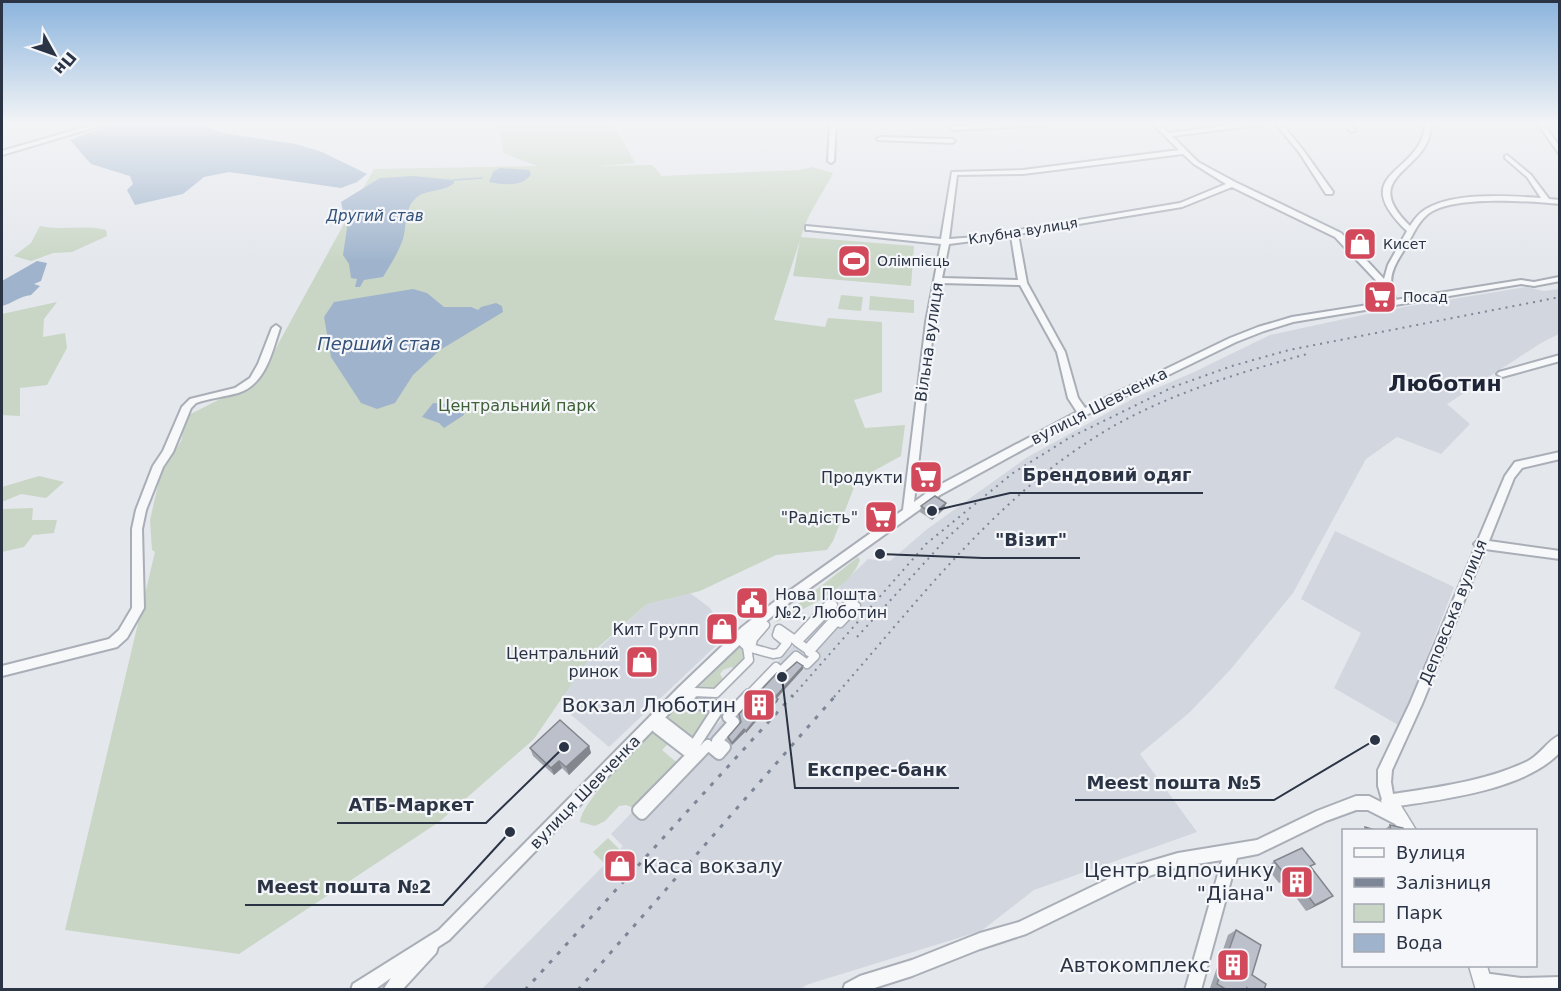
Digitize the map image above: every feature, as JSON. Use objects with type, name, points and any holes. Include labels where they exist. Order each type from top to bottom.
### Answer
[{"type":"street","name":"Вільна вулиця","points":[[908,512],[937,280],[945,242],[954,173],[1023,172],[1045,169]]},
{"type":"street","points":[[1207,169],[1232,184],[1338,235],[1388,287]]},
{"type":"street","points":[[1313,169],[1329,192]]},
{"type":"street","points":[[1401,169],[1386,188],[1387,201],[1390,209],[1411,231]]},
{"type":"street","points":[[1521,169],[1529,176],[1546,200]]},
{"type":"street","name":"Клубна вулиця","points":[[809,228],[945,242],[1182,205],[1232,184]]},
{"type":"street","points":[[1391,303],[1387,273],[1411,231],[1426,212],[1447,203],[1497,200],[1560,202]]},
{"type":"street","points":[[1014,233],[1023,283],[1061,352],[1073,398],[1083,413]]},
{"type":"street","name":"вулиця Шевченка","points":[[359,990],[444,935],[682,692],[746,630],[936,492],[1083,413],[1233,340],[1261,329],[1292,320],[1391,303],[1521,282],[1534,284],[1559,279]]},
{"type":"street","points":[[937,280],[1023,283]]},
{"type":"street","points":[[2,671],[113,643],[123,634],[138,608],[138,537],[141,510],[150,483],[168,452],[187,407],[193,401],[240,390],[252,382],[276,328]]},
{"type":"street","points":[[1502,374],[1560,358]]},
{"type":"street","name":"Деповська вулиця","points":[[1389,801],[1384,787],[1385,770],[1416,704],[1480,544],[1514,469],[1528,462],[1560,455]]},
{"type":"street","points":[[1480,544],[1560,555]]},
{"type":"street","points":[[850,602],[856,606],[840,623],[837,621],[809,652],[815,656],[807,664],[796,656],[782,671],[776,667],[728,717],[734,722],[717,741],[725,747],[719,754],[708,745],[642,814],[638,810],[692,755],[657,728],[663,722],[694,746],[720,708],[717,704],[683,703],[694,692],[716,693],[749,660],[747,647],[743,643],[763,624],[765,626],[753,639],[751,648],[773,654],[779,653],[787,643],[777,635],[779,629],[795,640],[830,603],[833,605],[797,642],[807,649],[850,602]]},
{"type":"street","points":[[1405,826],[1389,801],[1452,791],[1534,765],[1550,753],[1560,741]]},
{"type":"street","points":[[851,990],[860,984],[912,968],[980,941],[1022,929],[1137,872],[1178,861],[1258,847],[1322,816],[1356,803],[1363,802],[1376,806],[1405,826]]},
{"type":"street","points":[[1194,989],[1231,852]]},
{"type":"street","points":[[391,990],[444,935]]},
{"type":"street","points":[[1482,979],[1507,987],[1536,988],[1560,985]]},
{"type":"shaded area","points":[[1526,287],[1544,291],[1559,289],[1559,334],[1541,343],[1447,404],[1470,424],[1441,454],[1397,437],[1366,459],[1293,593],[1231,669],[1190,712],[1140,754],[1197,832],[1034,890],[981,931],[806,985],[801,989],[481,990],[623,846],[611,834],[796,643],[850,603],[834,592],[868,559],[890,561],[926,530],[1026,458],[1136,397],[1270,335],[1386,310]]},
{"type":"shaded area","points":[[1335,531],[1454,587],[1400,726],[1334,688],[1361,633],[1301,599]]},
{"type":"shaded area","name":"Центральний ринок","points":[[690,593],[710,608],[726,636],[609,747],[569,713],[561,683],[647,604]]},
{"type":"green space","name":"Центральний парк","points":[[374,169],[656,169],[662,176],[820,169],[833,173],[811,211],[801,237],[914,246],[911,286],[793,276],[800,240],[774,320],[825,327],[828,318],[882,322],[882,392],[854,400],[865,428],[905,425],[901,456],[857,480],[833,541],[827,550],[776,555],[700,591],[647,604],[594,651],[534,739],[439,822],[239,954],[65,930],[155,552],[152,550],[150,520],[160,476],[181,441],[187,416],[259,379]]},
{"type":"green space","points":[[40,226],[98,228],[106,230],[107,236],[72,252],[53,253],[31,261],[14,256],[31,243]]},
{"type":"green space","points":[[841,295],[863,297],[861,311],[838,309]]},
{"type":"green space","points":[[870,296],[914,300],[914,313],[869,310]]},
{"type":"green space","points":[[57,302],[44,319],[43,337],[65,333],[67,348],[47,385],[20,388],[20,416],[2,415],[2,314]]},
{"type":"green space","points":[[39,476],[64,482],[46,498],[21,494],[2,502],[2,487]]},
{"type":"green space","points":[[33,508],[32,520],[57,520],[54,533],[33,535],[24,547],[2,552],[2,509]]},
{"type":"green space","points":[[858,557],[860,560],[855,571],[836,590],[774,623]]},
{"type":"green space","points":[[743,643],[749,660],[736,669],[731,667],[723,670],[720,674],[724,681],[716,693],[694,692]]},
{"type":"green space","points":[[684,702],[717,704],[698,743],[663,722]]},
{"type":"green space","points":[[657,728],[673,739],[662,750],[681,766],[638,810],[626,805],[619,806],[605,821],[595,826],[580,822],[590,801]]},
{"type":"green space","points":[[608,838],[624,854],[610,869],[593,852]]},
{"type":"water","points":[[108,169],[357,169],[367,174],[357,182],[341,188],[229,172],[204,177],[183,194],[135,205],[127,190],[133,184],[130,176]]},
{"type":"water","points":[[498,169],[518,169],[529,170],[531,174],[518,183],[506,184],[489,182],[493,172]]},
{"type":"water","name":"Другий став","points":[[413,176],[454,180],[454,183],[445,188],[424,193],[411,203],[401,244],[383,277],[364,280],[360,287],[355,287],[357,279],[351,278],[349,264],[343,255],[347,228],[341,202],[380,178]]},
{"type":"water","points":[[37,261],[47,263],[41,281],[34,284],[40,286],[31,295],[2,306],[2,281]]},
{"type":"water","name":"Перший став","points":[[413,289],[427,293],[444,307],[471,307],[478,310],[496,303],[502,306],[503,312],[440,350],[413,375],[395,403],[377,409],[361,403],[331,357],[324,317],[334,302]]},
{"type":"water","points":[[433,403],[463,405],[464,415],[444,428],[439,423],[422,417]]},
{"type":"building","points":[[935,496],[946,503],[933,514],[921,506]]},
{"type":"building","points":[[797,662],[803,666],[775,697],[778,699],[766,711],[764,709],[746,731],[744,729],[732,743],[728,737],[741,722],[739,714],[777,673],[783,674]]},
{"type":"building","points":[[560,720],[589,746],[566,767],[559,761],[551,768],[530,748]]},
{"type":"building","points":[[1390,825],[1403,828],[1403,829],[1391,829]]},
{"type":"building","points":[[1302,848],[1315,864],[1310,866],[1333,896],[1315,905],[1292,875],[1287,877],[1274,861]]},
{"type":"building","name":"Автокомплекс","points":[[1236,930],[1261,945],[1252,975],[1266,984],[1264,990],[1247,988],[1247,990],[1227,990],[1217,984]]},
{"type":"waterway","points":[[454,180],[482,178]]},
{"type":"railway","points":[[792,697],[926,544],[1013,473],[1069,438],[1173,387],[1232,366],[1289,350],[1560,297]]},
{"type":"railway","points":[[834,697],[965,547],[1037,479],[1077,449],[1119,423],[1164,401],[1235,375],[1307,354]]},
{"type":"railway","points":[[857,637],[947,538],[970,517]]},
{"type":"railway","points":[[525,990],[793,695]]},
{"type":"railway","points":[[578,990],[836,695]]},
{"type":"place","name":"Кисет","points":[[1360,244]]},
{"type":"place","name":"Олімпієць","points":[[854,261]]},
{"type":"place","name":"Посад","points":[[1380,297]]},
{"type":"place","name":"Продукти","points":[[926,477]]},
{"type":"place","name":"Брендовий одяг","points":[[932,511]]},
{"type":"place","name":"\"Радість\"","points":[[881,517]]},
{"type":"place","name":"\"Візит\"","points":[[880,554]]},
{"type":"place","name":"Нова Пошта №2, Люботин","points":[[752,603]]},
{"type":"place","name":"Кит Групп","points":[[722,629]]},
{"type":"place","name":"Центральний ринок","points":[[642,662]]},
{"type":"place","name":"Експрес-банк","points":[[782,677]]},
{"type":"place","name":"Вокзал Люботин","points":[[759,705]]},
{"type":"place","name":"Meest пошта №5","points":[[1375,740]]},
{"type":"place","name":"АТБ-Маркет","points":[[564,747]]},
{"type":"place","name":"Meest пошта №2","points":[[510,832]]},
{"type":"place","name":"Каса вокзалу","points":[[620,866]]},
{"type":"place","name":"Центр відпочинку \"Діана\"","points":[[1297,882]]},
{"type":"place","name":"Автокомплекс","points":[[1233,965]]},
{"type":"district","name":"Люботин","points":[[1445,383]]}]
